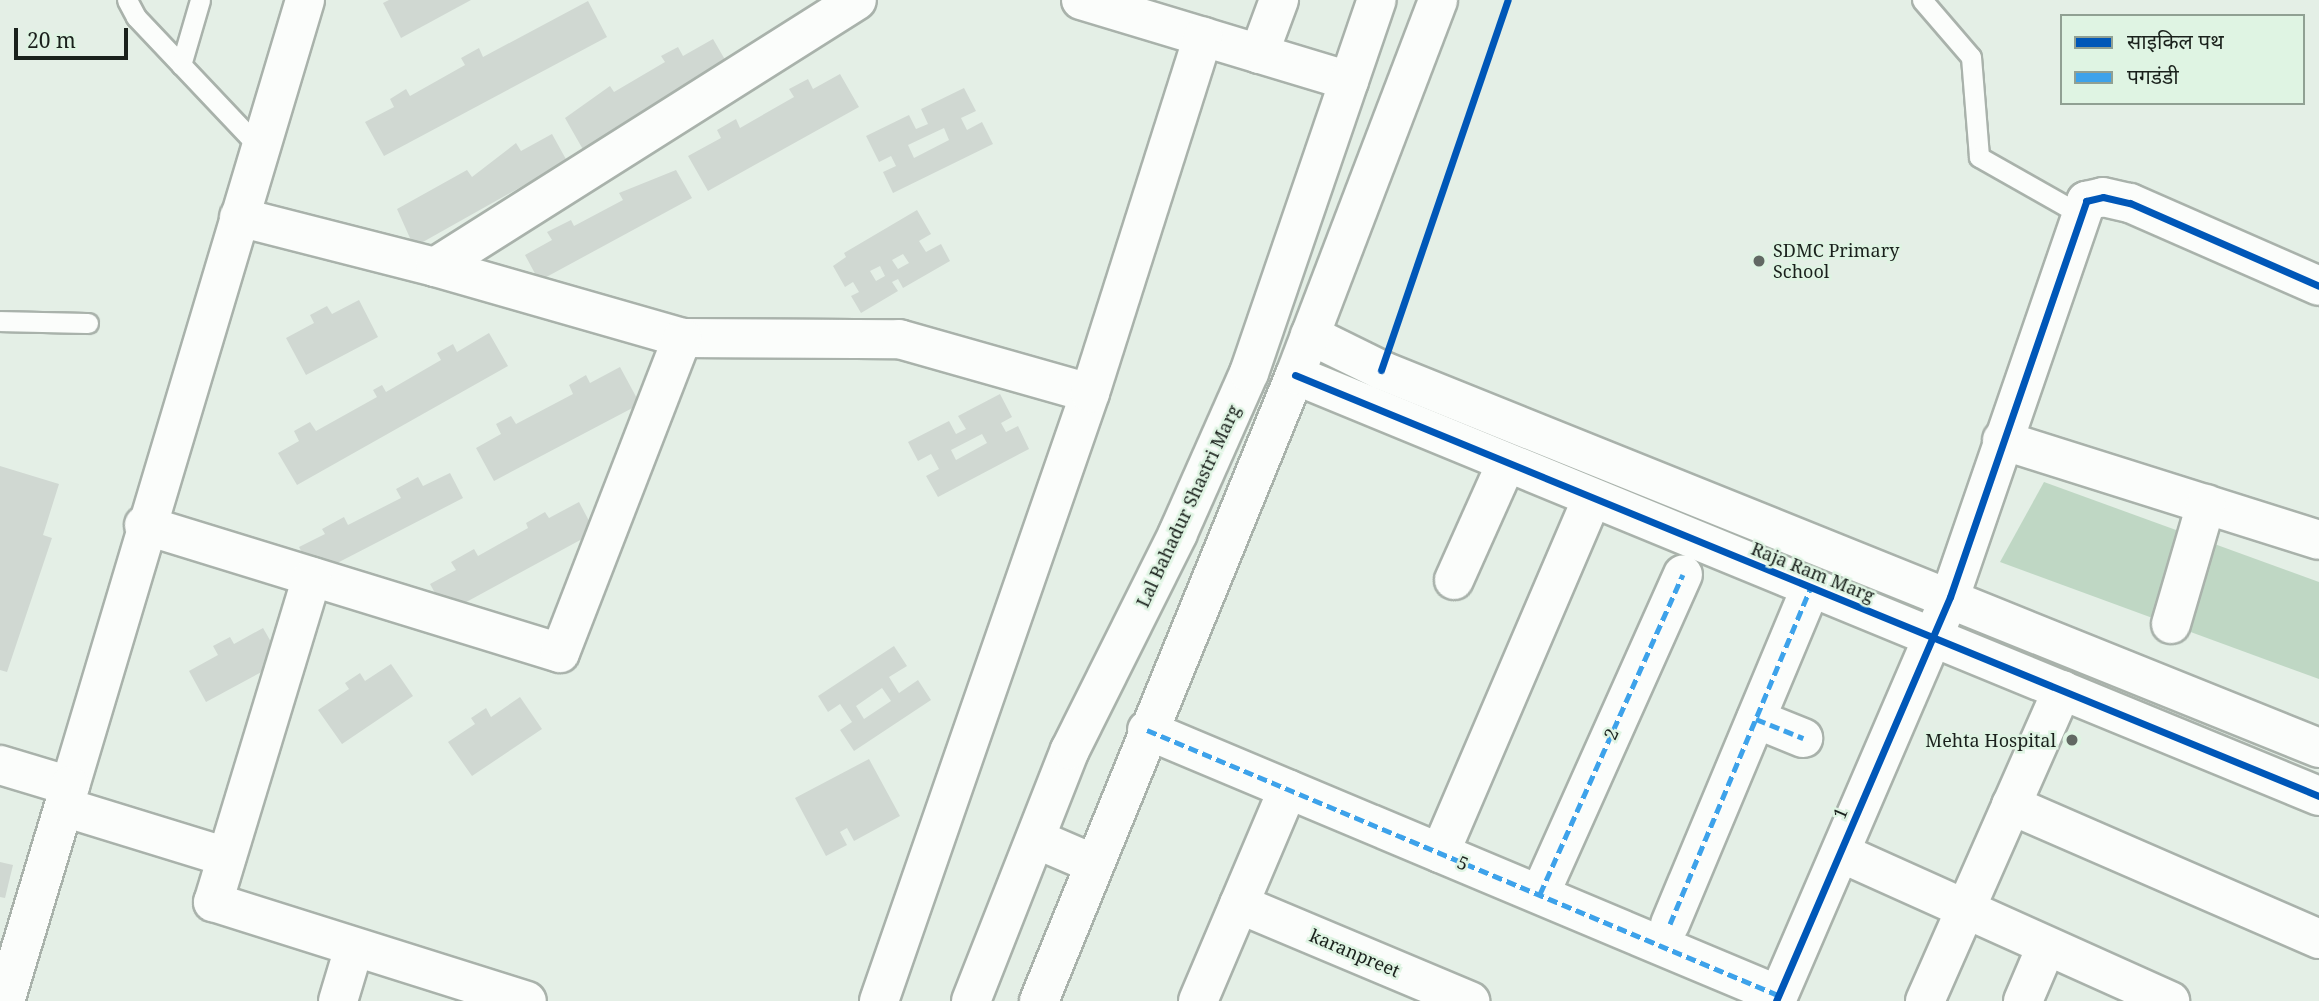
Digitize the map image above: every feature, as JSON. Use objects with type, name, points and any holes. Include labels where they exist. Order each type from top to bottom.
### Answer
[{"type":"street","points":[[5,1001],[9,957],[67,796],[144,525],[305,0]]},
{"type":"street","points":[[435,267],[856,0]]},
{"type":"street","points":[[1081,0],[1349,81]]},
{"type":"street","points":[[1259,54],[1279,0]]},
{"type":"street","name":"Lal Bahadur Shastri Marg","points":[[971,1001],[1070,750],[1178,533],[1249,373],[1377,0]]},
{"type":"street","points":[[1039,1001],[1147,730],[1295,375],[1438,0]]},
{"type":"street","points":[[879,1001],[1090,393],[1203,37]]},
{"type":"street","points":[[2078,214],[2086,201],[2103,197],[2130,203],[2319,286]]},
{"type":"street","name":"1","points":[[1777,998],[1950,597],[2078,214]]},
{"type":"street","points":[[239,217],[435,267],[682,338],[899,339],[1090,393]]},
{"type":"street","name":"Raja Ram Marg","points":[[1310,335],[1381,370],[1950,597],[2319,748]]},
{"type":"street","points":[[144,525],[560,653],[682,338]]},
{"type":"street","name":"Raja Ram Marg","points":[[1295,375],[2319,796]]},
{"type":"street","points":[[2002,440],[2319,540]]},
{"type":"street","points":[[1454,580],[1506,464]]},
{"type":"street","points":[[1440,853],[1592,498]]},
{"type":"street","points":[[2171,624],[2206,504]]},
{"type":"street","name":"2","points":[[1540,894],[1683,574]]},
{"type":"street","points":[[312,577],[213,902],[527,1001]]},
{"type":"street","points":[[1670,924],[1810,589]]},
{"type":"street","points":[[1925,1001],[2062,690]]},
{"type":"street","points":[[1756,719],[1803,738]]},
{"type":"street","name":"5","points":[[1147,730],[1540,894],[1777,998]]},
{"type":"street","points":[[0,765],[67,796],[227,857]]},
{"type":"street","points":[[1205,999],[1239,904],[1288,789]]},
{"type":"street","points":[[2011,805],[2319,939]]},
{"type":"street","points":[[1037,839],[1094,864]]},
{"type":"street","points":[[1840,853],[2157,998]]},
{"type":"street","name":"karanpreet","points":[[1239,904],[1470,1001]]},
{"type":"street","points":[[2023,1001],[2046,947]]},
{"type":"street","points":[[338,1001],[354,948]]},
{"type":"lane","points":[[127,0],[181,65],[260,148]]},
{"type":"lane","points":[[181,65],[200,0]]},
{"type":"lane","points":[[1922,0],[1971,57],[1979,157],[2078,214]]},
{"type":"lane","points":[[0,321],[88,323]]},
{"type":"green space","points":[[2044,482],[2319,582],[2319,679],[2000,562]]},
{"type":"building","points":[[389,0],[471,0],[401,38],[383,3]]},
{"type":"building","points":[[588,1],[607,37],[384,156],[365,122],[394,107],[390,99],[406,89],[410,96],[465,65],[461,58],[479,48],[483,57]]},
{"type":"building","points":[[713,39],[731,70],[585,153],[565,118],[610,86],[614,92],[665,62],[661,56],[678,47],[683,56]]},
{"type":"building","points":[[840,74],[859,107],[708,191],[688,156],[721,138],[717,130],[736,119],[740,128],[794,97],[789,89],[808,79],[813,89]]},
{"type":"building","points":[[964,88],[976,111],[961,118],[967,130],[982,122],[993,144],[893,193],[883,172],[896,166],[891,156],[879,162],[866,136],[909,115],[916,129],[928,124],[921,109]],"holes":[[[944,128],[949,140],[914,158],[908,145]]]},
{"type":"building","points":[[552,134],[567,161],[414,247],[397,209],[467,170],[472,177],[516,143],[521,151]]},
{"type":"building","points":[[676,170],[692,198],[539,281],[525,255],[552,240],[547,232],[571,220],[574,226],[623,200],[619,193]]},
{"type":"building","points":[[917,210],[931,234],[919,241],[926,252],[941,244],[950,261],[903,288],[898,279],[892,282],[898,291],[861,313],[851,296],[859,292],[853,282],[845,287],[833,266],[846,257],[844,253]],"holes":[[[903,254],[909,263],[898,269],[892,260]],[[880,266],[885,276],[876,281],[870,271]]]},
{"type":"building","points":[[359,300],[378,337],[306,375],[286,338],[314,323],[310,315],[327,306],[332,314]]},
{"type":"building","points":[[489,333],[508,366],[297,485],[278,453],[299,441],[294,431],[310,422],[316,431],[377,397],[373,390],[382,385],[386,392],[441,360],[437,353],[453,344],[457,352]]},
{"type":"building","points":[[620,367],[640,404],[494,481],[476,448],[501,434],[496,424],[511,416],[516,424],[573,394],[569,385],[586,375],[590,383]]},
{"type":"building","points":[[1000,394],[1012,417],[1001,423],[1006,432],[1018,426],[1029,449],[938,497],[926,476],[939,469],[931,454],[918,461],[908,442],[949,421],[956,434],[966,429],[958,416]],"holes":[[[982,434],[987,443],[956,460],[951,450]]]},
{"type":"building","points":[[0,466],[59,484],[43,535],[52,538],[7,672],[0,670]]},
{"type":"building","points":[[450,473],[463,498],[314,575],[299,547],[325,534],[322,529],[344,517],[348,525],[401,498],[396,489],[418,477],[423,486]]},
{"type":"building","points":[[579,502],[595,532],[446,613],[430,584],[456,570],[451,562],[474,549],[478,556],[528,528],[526,523],[545,512],[549,518]]},
{"type":"building","points":[[263,628],[282,661],[206,702],[189,671],[218,655],[213,646],[230,637],[234,644]]},
{"type":"building","points":[[894,646],[907,666],[889,677],[899,693],[918,680],[931,700],[854,751],[840,730],[852,722],[840,704],[828,712],[818,696]],"holes":[[[882,688],[891,701],[864,719],[856,706]]]},
{"type":"building","points":[[391,664],[413,696],[342,744],[318,710],[349,689],[345,683],[360,673],[365,681]]},
{"type":"building","points":[[520,697],[542,729],[472,776],[448,742],[475,724],[471,718],[486,708],[491,717]]},
{"type":"building","points":[[869,759],[900,816],[854,841],[847,828],[840,832],[847,845],[826,856],[795,798]]},
{"type":"building","points":[[0,862],[13,865],[5,898],[0,897]]},
{"type":"marked path","points":[[1540,894],[1683,574]]},
{"type":"marked path","points":[[1670,924],[1810,589]]},
{"type":"marked path","points":[[1756,719],[1803,738]]},
{"type":"marked path","points":[[1147,730],[1778,995]]},
{"type":"cycle path","points":[[1381,370],[1508,0]]},
{"type":"cycle path","points":[[1776,1001],[1950,597],[2086,201],[2103,197],[2130,203],[2319,286]]},
{"type":"cycle path","points":[[1295,375],[2319,796]]},
{"type":"place","name":"SDMC Primary School","points":[[1759,261]]},
{"type":"place","name":"Mehta Hospital","points":[[2072,740]]}]
